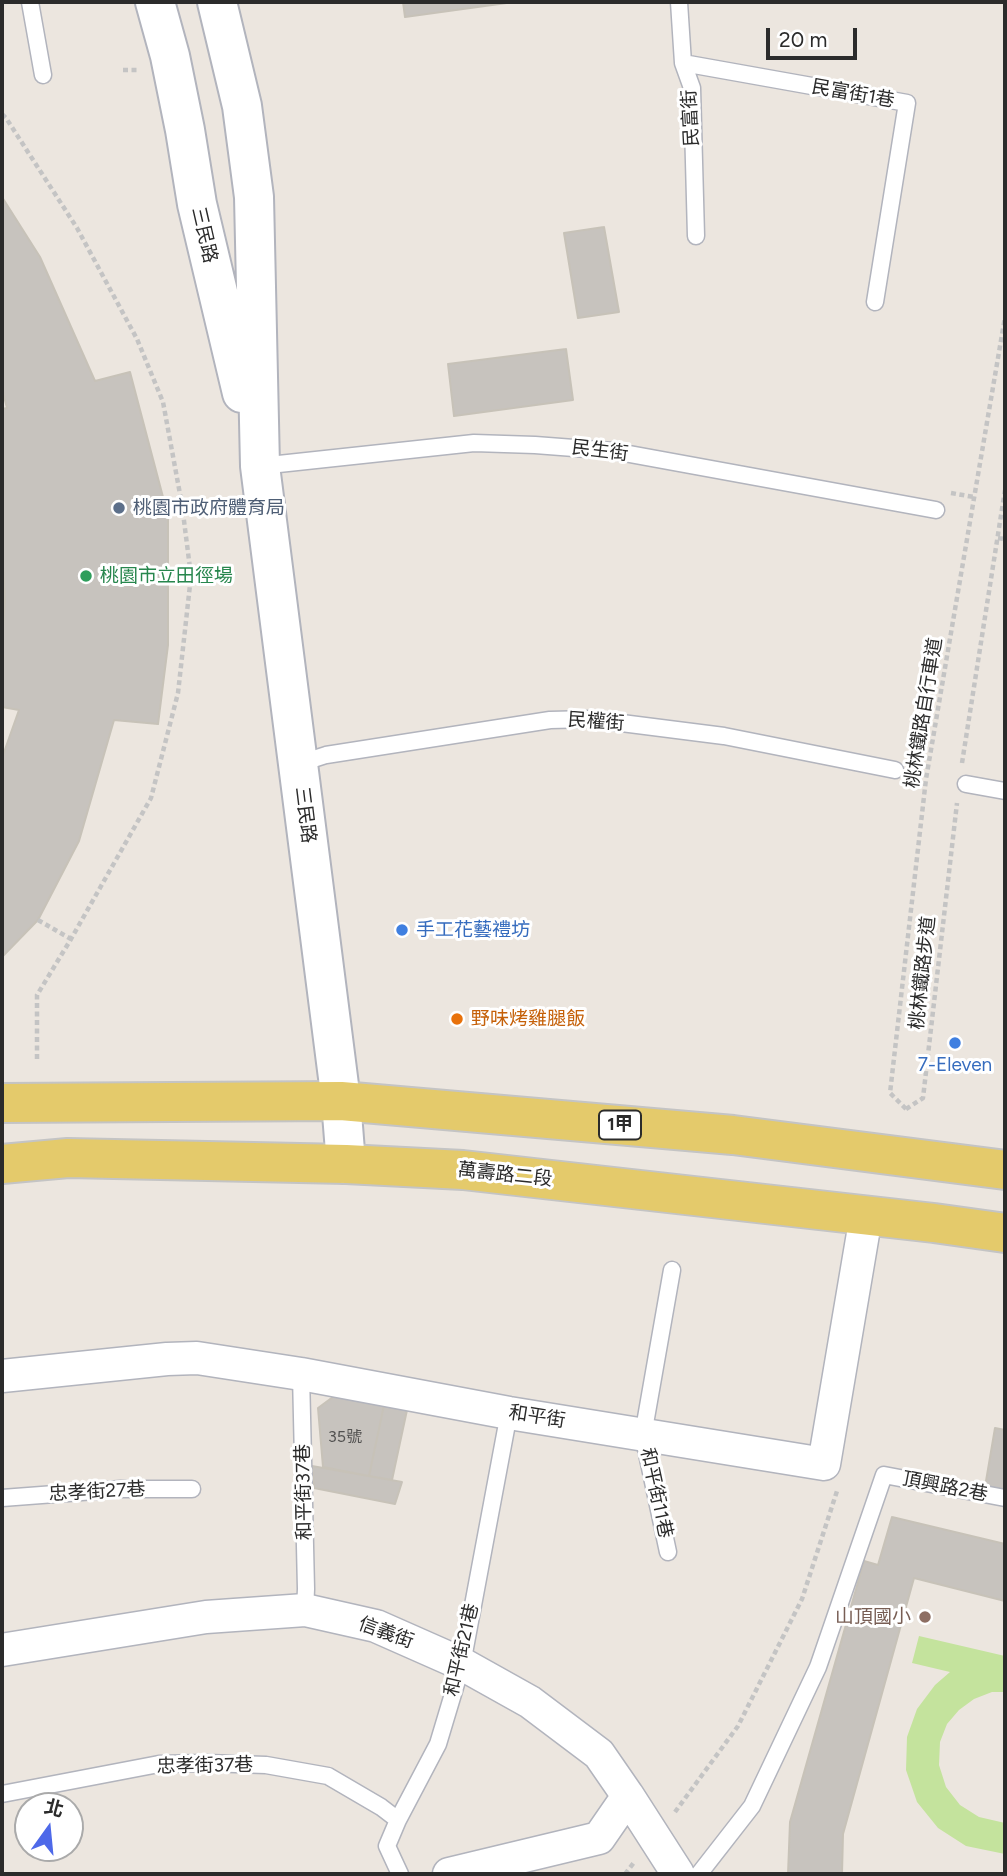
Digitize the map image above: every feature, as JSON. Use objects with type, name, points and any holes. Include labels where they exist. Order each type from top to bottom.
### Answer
[{"type":"main road","name":"1甲","points":[[2,1103],[341,1101],[733,1135],[1005,1170]]},
{"type":"main road","name":"萬壽路二段","points":[[2,1164],[68,1158],[346,1164],[463,1170],[1005,1233]]},
{"type":"street","name":"三民路","points":[[155,2],[170,56],[197,204],[260,466]]},
{"type":"street","name":"三民路","points":[[217,2],[242,106],[254,197],[260,466],[341,1101],[346,1164]]},
{"type":"street","name":"和平街","points":[[2,1376],[197,1358],[301,1374],[509,1413],[824,1464],[866,1216]]},
{"type":"street","name":"信義街","points":[[2,1650],[206,1617],[305,1610],[376,1626],[462,1664],[530,1703],[599,1754],[678,1874]]},
{"type":"street","points":[[449,1874],[599,1838],[628,1796]]},
{"type":"lane","points":[[30,2],[43,75]]},
{"type":"lane","name":"民富街","points":[[680,2],[683,63],[692,88],[696,236]]},
{"type":"lane","name":"民富街1巷","points":[[683,63],[907,103],[874,302]]},
{"type":"lane","name":"民生街","points":[[260,466],[474,443],[535,445],[612,451],[936,510]]},
{"type":"lane","name":"民權街","points":[[298,764],[326,755],[550,720],[590,719],[724,736],[895,770]]},
{"type":"lane","points":[[966,784],[1005,791]]},
{"type":"lane","points":[[643,1434],[672,1269]]},
{"type":"lane","name":"和平街37巷","points":[[301,1374],[305,1610]]},
{"type":"lane","name":"和平街21巷","points":[[400,1874],[387,1846],[438,1744],[462,1664],[509,1413]]},
{"type":"lane","name":"和平街11巷","points":[[643,1434],[668,1552]]},
{"type":"lane","name":"頂興路2巷","points":[[699,1874],[752,1806],[818,1667],[884,1475],[1005,1498]]},
{"type":"lane","name":"忠孝街27巷","points":[[2,1498],[121,1489],[192,1489]]},
{"type":"lane","name":"忠孝街37巷","points":[[2,1794],[159,1764],[266,1765],[328,1776],[398,1820]]},
{"type":"path","points":[[123,70],[143,70]]},
{"type":"path","points":[[2,114],[77,228],[136,339],[163,402],[182,505],[191,576],[178,693],[150,798],[37,995],[37,1059]]},
{"type":"path","name":"桃林鐵路自行車道","points":[[906,1109],[890,1093],[926,779],[1005,317]]},
{"type":"path","points":[[940,491],[974,497]]},
{"type":"path","points":[[963,756],[1005,491]]},
{"type":"path","points":[[998,538],[1005,539]]},
{"type":"path","points":[[191,576],[203,576]]},
{"type":"path","name":"桃林鐵路步道","points":[[906,1109],[923,1098],[953,831]]},
{"type":"path","points":[[38,920],[71,939]]},
{"type":"path","points":[[668,1821],[738,1726],[802,1599],[840,1482]]},
{"type":"green space","points":[[919,1636],[1005,1656],[1005,1692],[992,1692],[974,1699],[959,1710],[947,1724],[940,1742],[939,1765],[946,1787],[960,1805],[979,1817],[1005,1823],[1005,1854],[966,1846],[938,1828],[917,1802],[906,1770],[907,1737],[917,1709],[935,1685],[950,1672],[912,1663]]},
{"type":"building","points":[[403,2],[514,2],[405,17]]},
{"type":"building","name":"桃園市立田徑場","points":[[2,197],[40,257],[95,381],[130,372],[168,516],[168,645],[158,724],[114,720],[79,841],[38,920],[2,957],[2,758],[19,710],[2,707],[5,600],[2,552],[2,409],[7,408],[2,389]]},
{"type":"building","points":[[604,227],[619,312],[578,318],[564,233]]},
{"type":"building","points":[[566,349],[573,400],[454,416],[448,364]]},
{"type":"building","points":[[337,1394],[384,1405],[369,1476],[323,1467],[318,1408]]},
{"type":"building","points":[[384,1405],[407,1410],[392,1480],[369,1476]]},
{"type":"building","points":[[995,1428],[1005,1430],[1005,1491],[985,1487]]},
{"type":"building","points":[[312,1466],[402,1482],[395,1504],[314,1488]]},
{"type":"building","points":[[892,1517],[1005,1544],[1005,1601],[914,1578],[843,1834],[842,1874],[788,1874],[790,1822],[864,1561],[878,1565]]},
{"type":"place","name":"桃園市政府體育局","points":[[119,508]]},
{"type":"place","name":"桃園市立田徑場","points":[[86,576]]},
{"type":"place","name":"手工花藝禮坊","points":[[402,930]]},
{"type":"place","name":"野味烤雞腿飯","points":[[457,1019]]},
{"type":"place","name":"7-Eleven","points":[[955,1043]]},
{"type":"place","name":"山頂國小","points":[[925,1617]]}]
